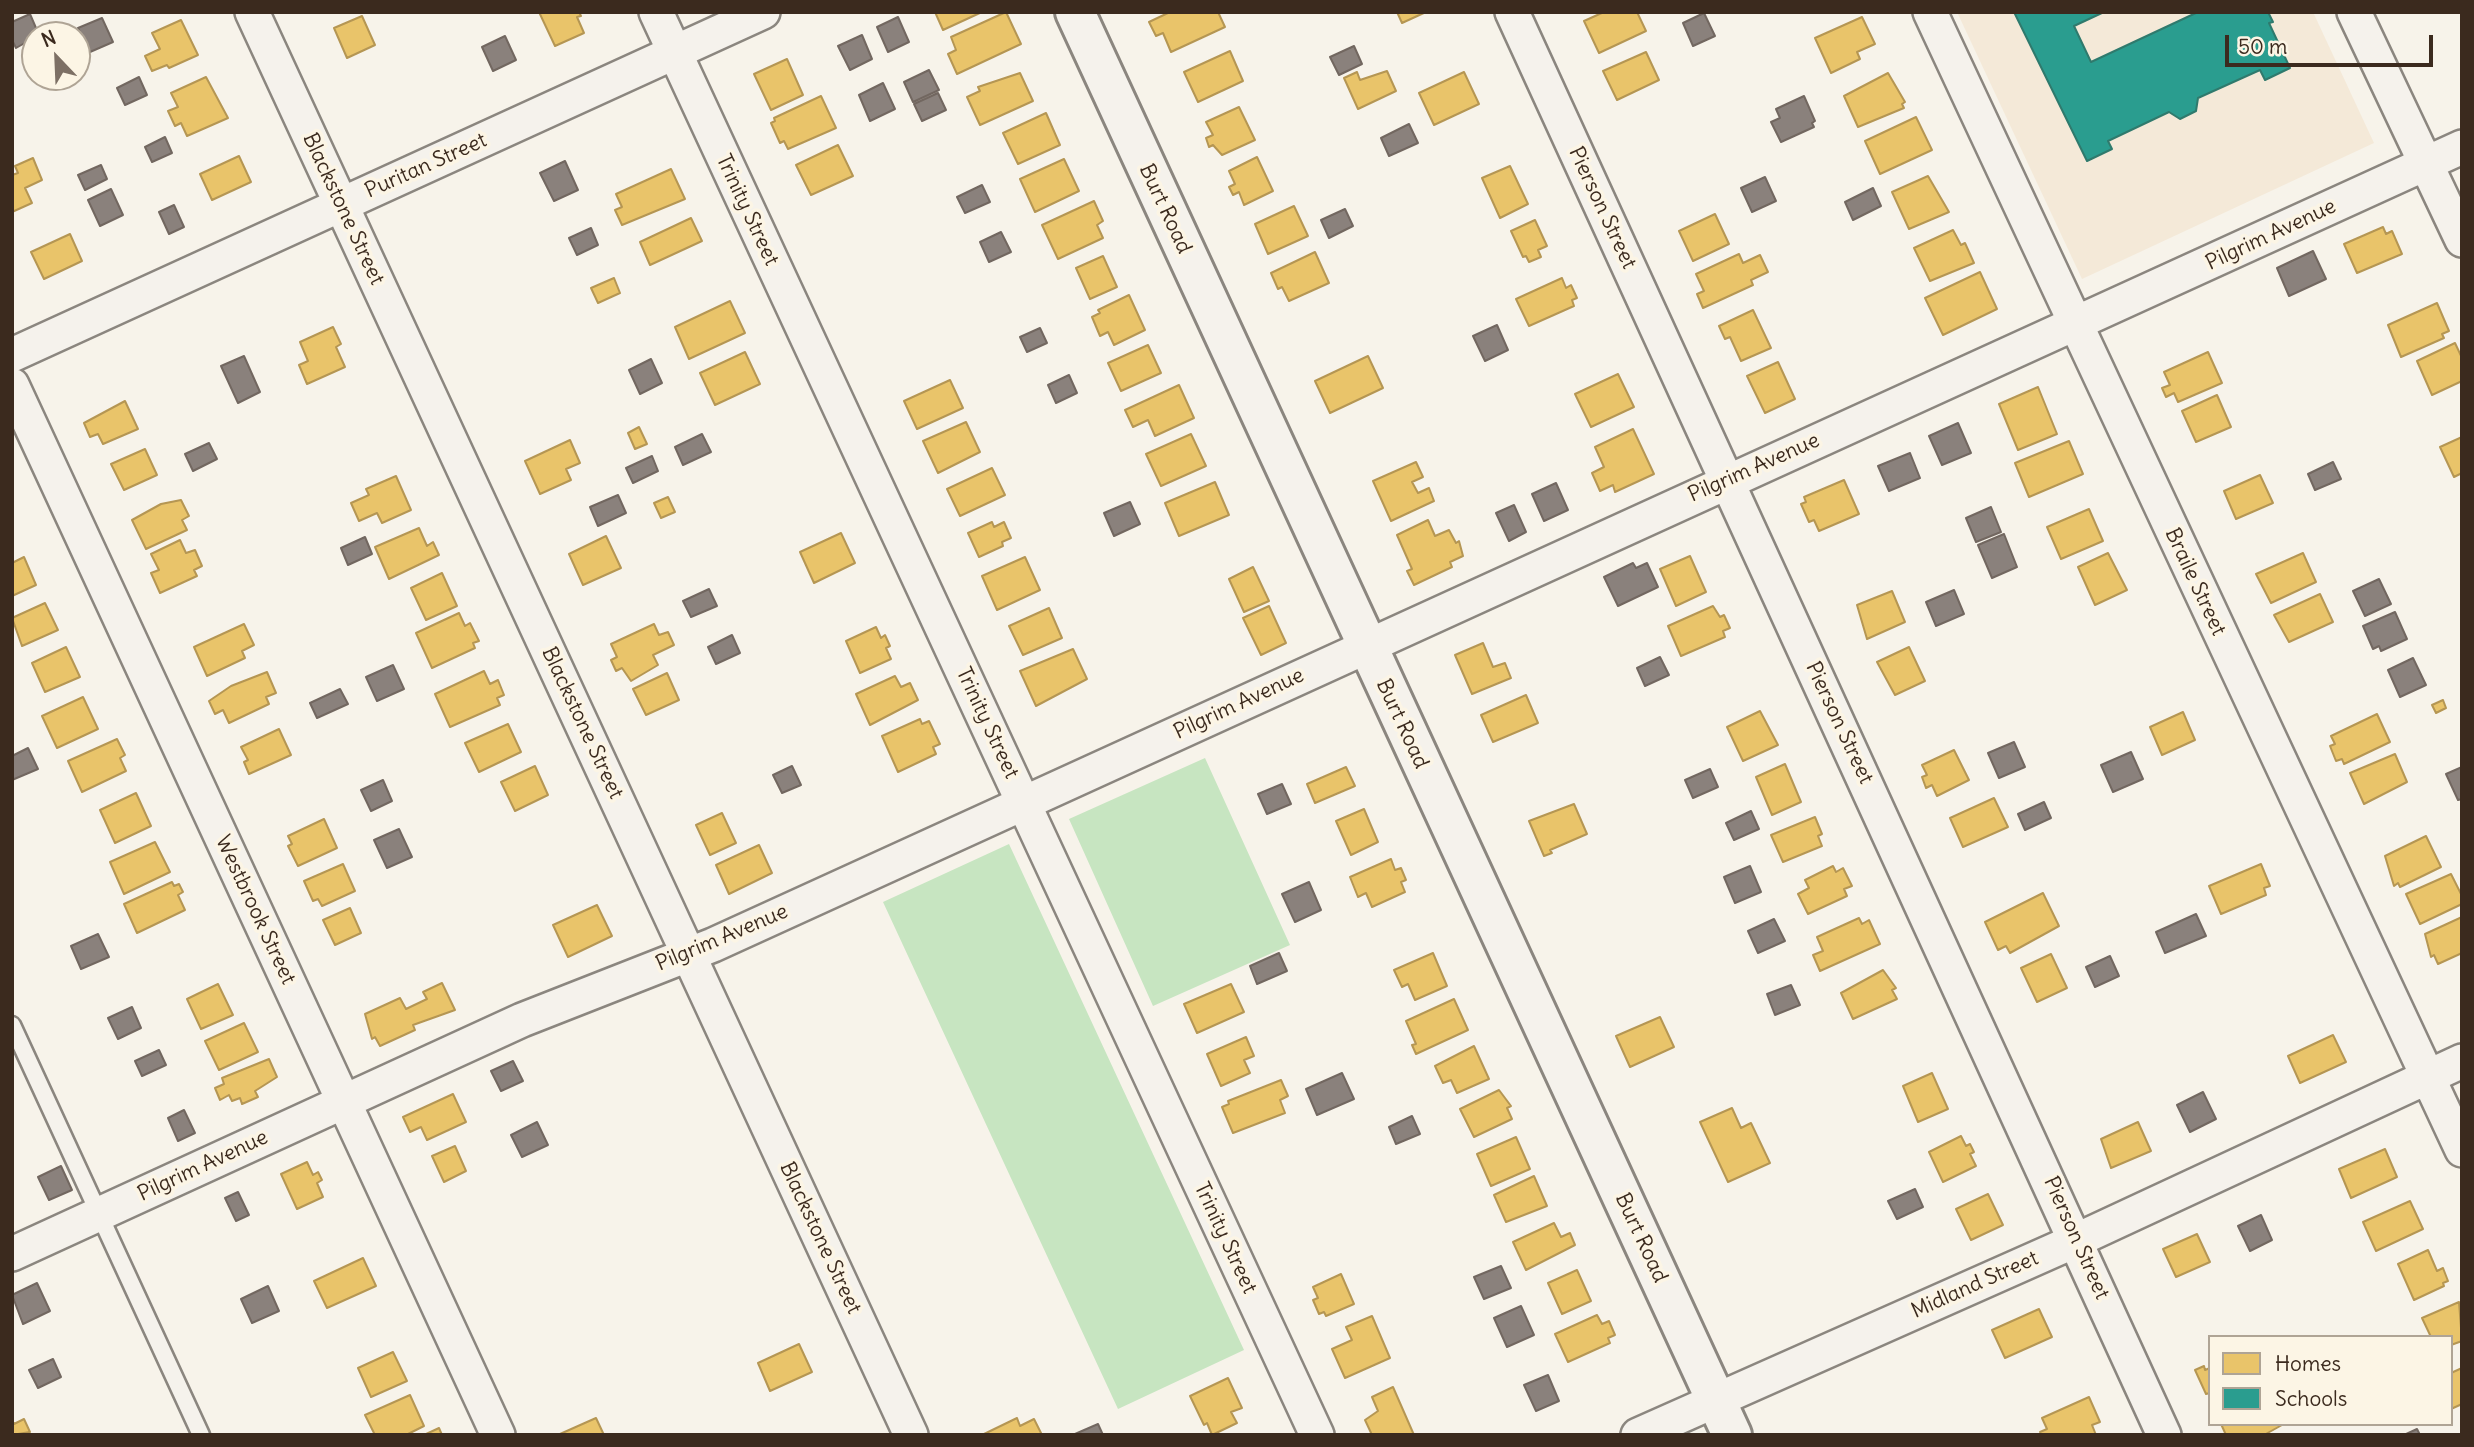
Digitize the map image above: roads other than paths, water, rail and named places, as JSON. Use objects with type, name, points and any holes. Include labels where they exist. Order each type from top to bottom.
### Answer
[{"type":"street","name":"Blackstone Street","points":[[252,12],[911,1435]]},
{"type":"street","name":"Trinity Street","points":[[656,12],[1317,1435]]},
{"type":"street","name":"Puritan Street","points":[[12,355],[763,12]]},
{"type":"street","name":"Burt Road","points":[[1075,12],[1732,1435]]},
{"type":"street","name":"Pierson Street","points":[[1512,12],[2077,1240],[2164,1435]]},
{"type":"street","name":"Braile Street","points":[[1930,12],[2074,326],[2462,1150]]},
{"type":"street","points":[[2354,12],[2462,240]]},
{"type":"street","name":"Pilgrim Avenue","points":[[12,1254],[522,1020],[689,954],[1024,803],[1727,479],[2074,326],[2462,147]]},
{"type":"street","name":"Westbrook Street","points":[[12,385],[498,1435]]},
{"type":"street","name":"Midland Street","points":[[1638,1435],[2077,1240],[2462,1061]]},
{"type":"lane","points":[[12,1025],[201,1435]]}]
